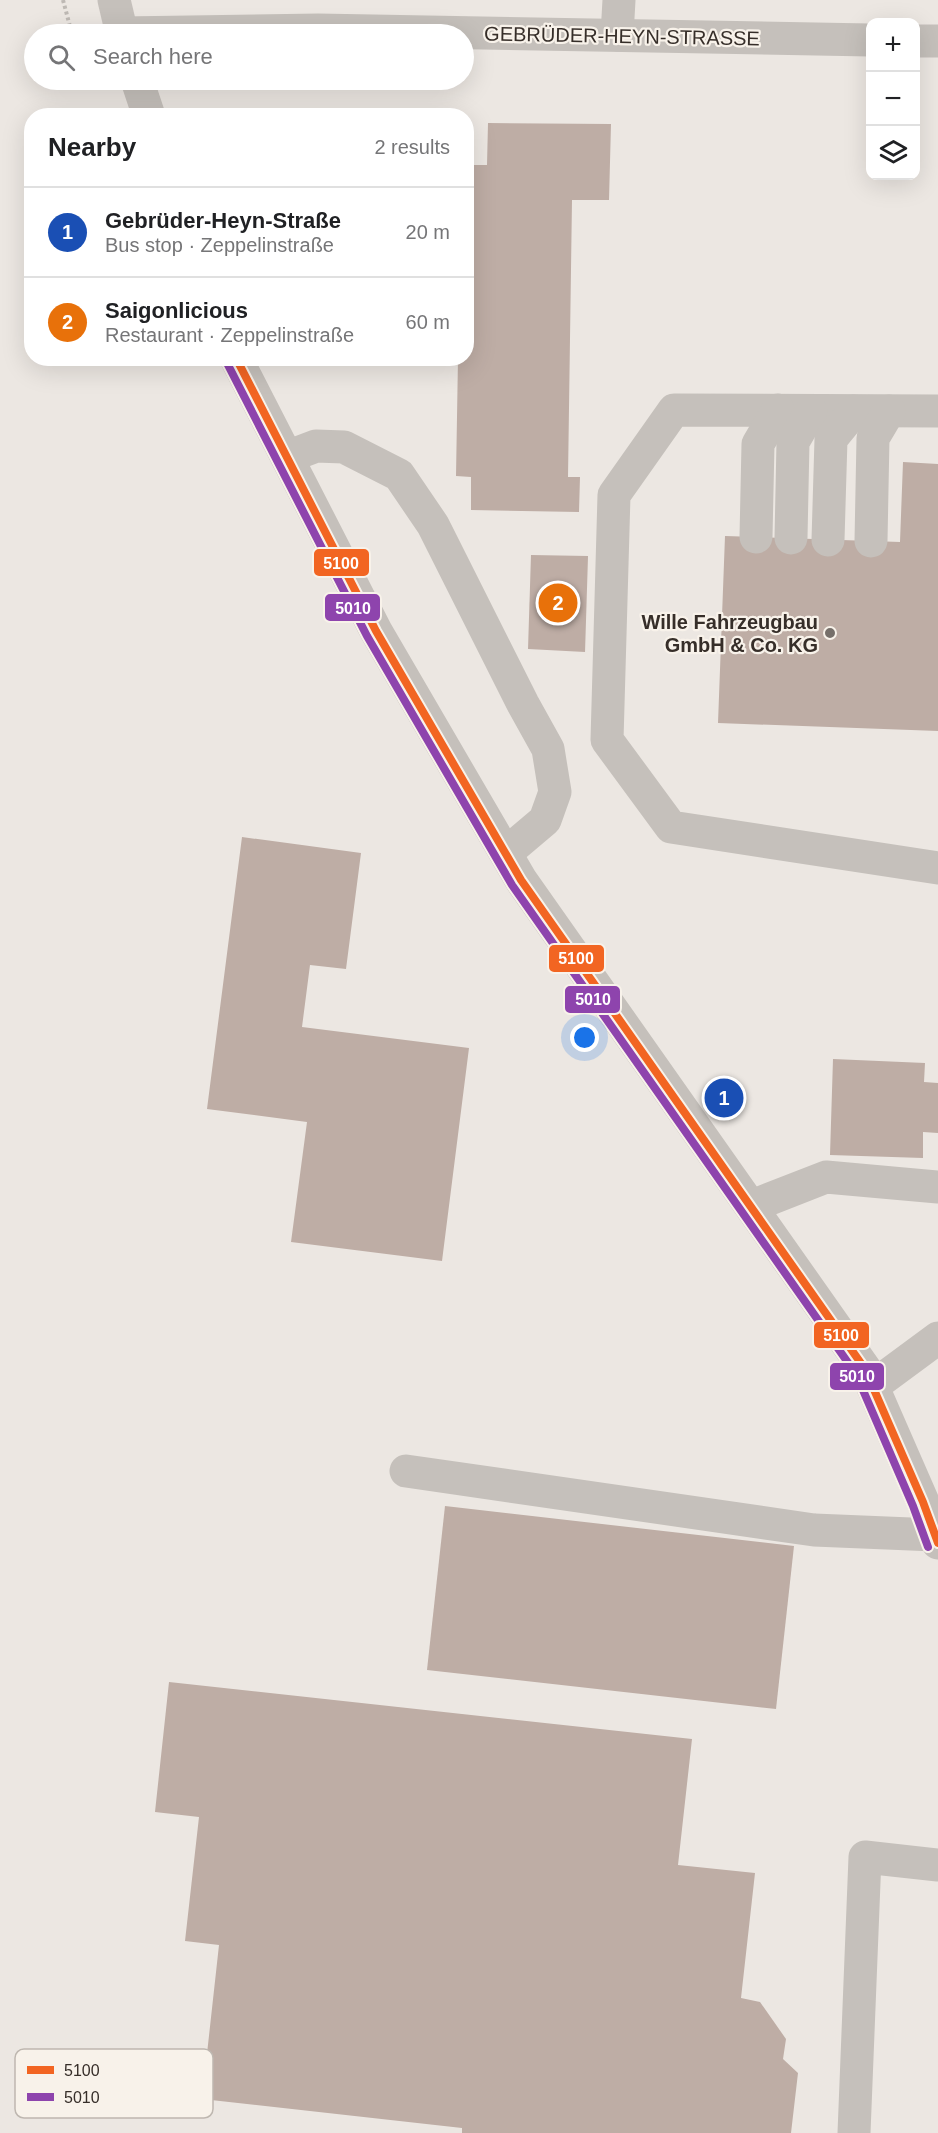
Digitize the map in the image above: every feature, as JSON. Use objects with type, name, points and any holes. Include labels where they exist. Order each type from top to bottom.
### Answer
[{"type":"street","points":[[114,0],[120,24]]},
{"type":"street","points":[[617,35],[619,0]]},
{"type":"street","name":"GEBRÜDER-HEYN-STRASSE","points":[[474,33],[866,40]]},
{"type":"street","points":[[920,41],[938,41]]},
{"type":"street","points":[[140,90],[146,108]]},
{"type":"street","points":[[240,366],[376,631],[521,880],[865,1369],[937,1539],[814,1530],[406,1472]]},
{"type":"street","points":[[938,411],[674,410],[614,495],[607,740],[671,827],[938,868]]},
{"type":"street","points":[[756,537],[758,444],[778,411]]},
{"type":"street","points":[[791,538],[793,442],[812,411]]},
{"type":"street","points":[[828,540],[831,439],[854,411]]},
{"type":"street","points":[[871,542],[873,438],[889,411]]},
{"type":"street","points":[[287,457],[316,446],[344,447],[399,475],[433,525],[548,749],[555,792],[545,820],[506,853]]},
{"type":"street","points":[[752,1206],[826,1177],[938,1187]]},
{"type":"street","points":[[873,1386],[938,1338]]},
{"type":"street","points":[[854,2133],[865,1857],[938,1865]]},
{"type":"path","points":[[63,0],[69,24]]},
{"type":"building","points":[[488,123],[611,124],[609,200],[572,200],[568,477],[580,477],[579,512],[471,510],[471,477],[456,476],[458,366],[474,366],[474,165],[487,165]]},
{"type":"building","name":"Wille Fahrzeugbau GmbH & Co. KG","points":[[903,462],[938,464],[938,731],[718,723],[725,536],[900,542]]},
{"type":"building","points":[[531,555],[588,556],[585,652],[528,649]]},
{"type":"building","points":[[242,837],[361,853],[346,969],[310,965],[302,1027],[469,1048],[442,1261],[291,1242],[307,1122],[207,1109]]},
{"type":"building","points":[[833,1059],[925,1063],[924,1082],[938,1083],[938,1133],[923,1132],[923,1158],[830,1155]]},
{"type":"building","points":[[445,1506],[794,1546],[776,1709],[427,1670]]},
{"type":"building","points":[[169,1682],[692,1739],[678,1865],[755,1873],[741,1998],[760,2002],[786,2039],[783,2059],[798,2073],[791,2133],[462,2133],[462,2128],[213,2100],[213,2049],[208,2049],[219,1945],[185,1941],[199,1817],[155,1812]]},
{"type":"transit line","name":"5010","points":[[229,366],[367,636],[512,885],[856,1374],[913,1506],[928,1547]]},
{"type":"transit line","name":"5100","points":[[240,366],[376,631],[521,880],[865,1369],[923,1502],[938,1543]]},
{"type":"place","name":"Saigonlicious","points":[[558,603]]},
{"type":"place","name":"Wille Fahrzeugbau GmbH & Co. KG","points":[[830,633]]},
{"type":"place","name":"Gebrüder-Heyn-Straße","points":[[724,1098]]}]
